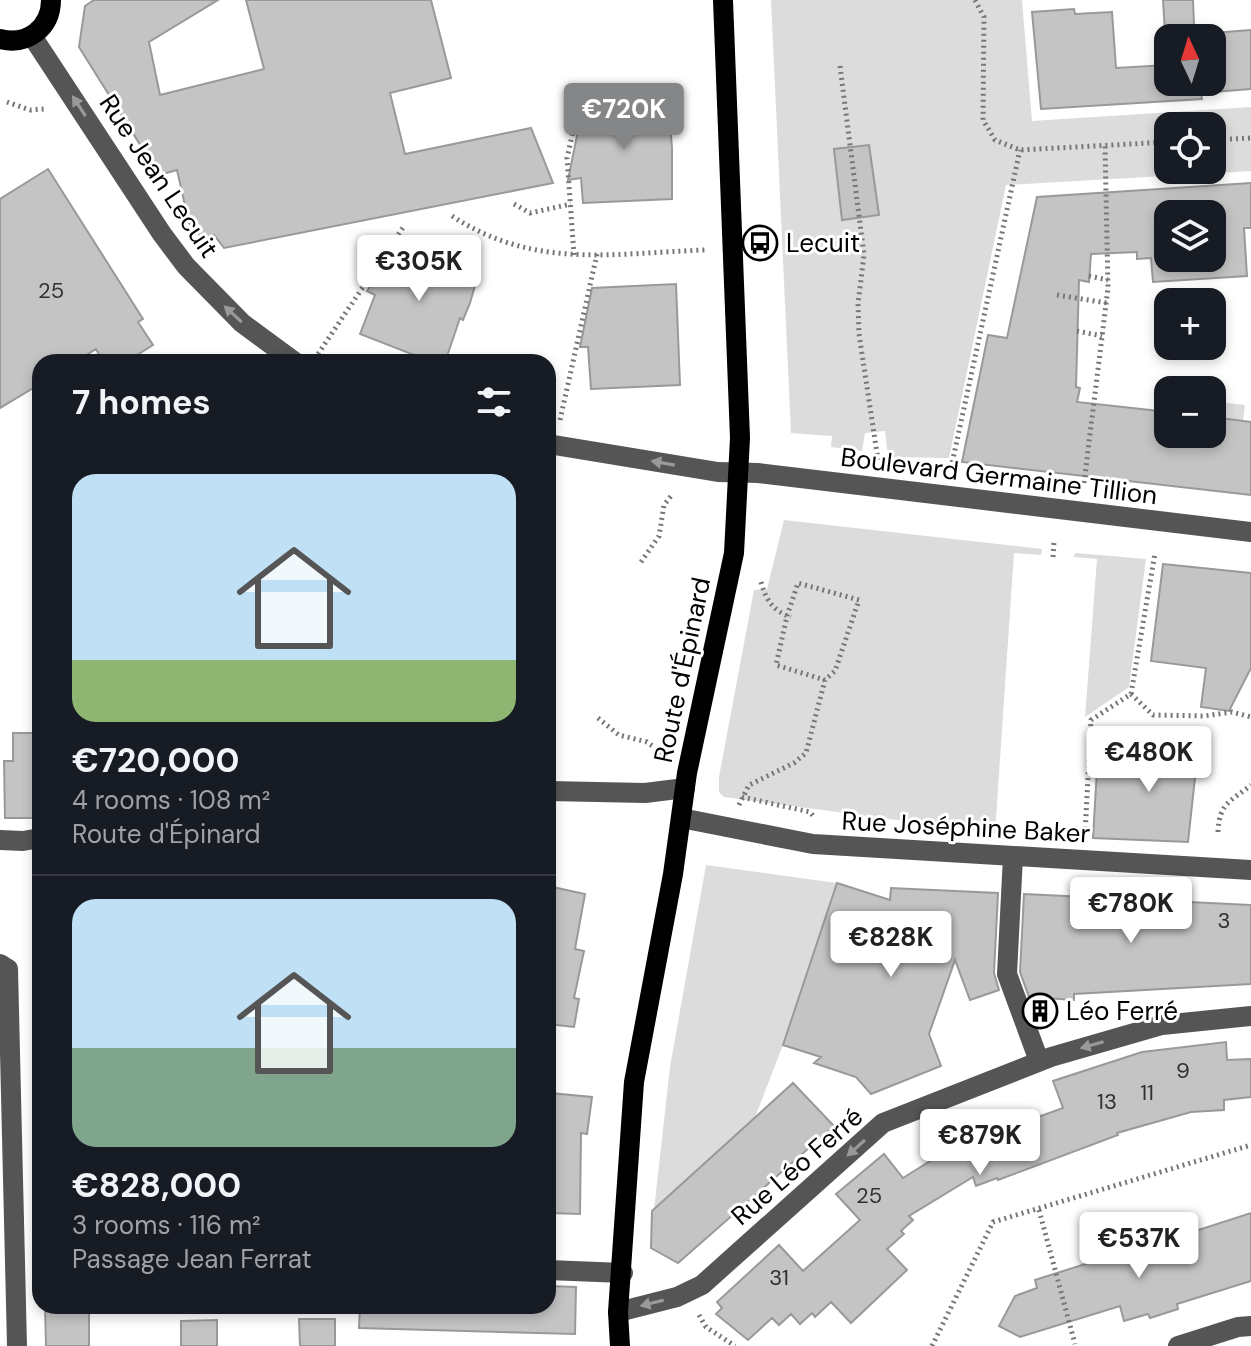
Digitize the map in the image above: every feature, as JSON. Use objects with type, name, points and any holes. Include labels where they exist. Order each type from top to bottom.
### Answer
[{"type":"main road","points":[[0,39],[21,40],[32,36],[49,17],[51,0]]},
{"type":"main road","name":"Route d'Épinard","points":[[620,1346],[618,1312],[634,1082],[673,874],[685,788],[734,553],[740,473],[723,0]]},
{"type":"street","name":"Rue Jean Lecuit","points":[[32,36],[186,266],[242,323],[284,354]]},
{"type":"street","points":[[556,445],[740,473]]},
{"type":"street","name":"Boulevard Germaine Tillion","points":[[740,473],[1251,532]]},
{"type":"street","points":[[556,791],[645,793],[685,788]]},
{"type":"street","name":"Rue Joséphine Baker","points":[[681,818],[813,844],[1251,870]]},
{"type":"street","points":[[0,840],[32,839]]},
{"type":"street","points":[[1013,856],[1007,974],[1039,1061]]},
{"type":"street","points":[[0,964],[8,969],[17,1346]]},
{"type":"street","name":"Rue Léo Ferré","points":[[618,1312],[677,1297],[702,1285],[883,1123],[1039,1061],[1162,1025],[1251,1016]]},
{"type":"street","points":[[556,1270],[623,1273]]},
{"type":"street","points":[[1178,1346],[1238,1327],[1251,1326]]},
{"type":"path","points":[[975,0],[984,17],[983,120],[995,140],[1020,150],[1154,143]]},
{"type":"path","points":[[840,66],[864,255],[858,304],[859,334],[878,460]]},
{"type":"path","points":[[574,255],[567,158],[582,92]]},
{"type":"path","points":[[7,102],[30,110],[44,109]]},
{"type":"path","points":[[1226,139],[1251,138]]},
{"type":"path","points":[[1084,483],[1107,303],[1105,145]]},
{"type":"path","points":[[951,468],[1020,150]]},
{"type":"path","points":[[514,204],[530,213],[571,204]]},
{"type":"path","points":[[452,216],[501,243],[530,251],[574,255],[706,250]]},
{"type":"path","points":[[319,354],[404,226]]},
{"type":"path","points":[[559,425],[597,254]]},
{"type":"path","points":[[1089,276],[1108,280]]},
{"type":"path","points":[[1057,295],[1107,303]]},
{"type":"path","points":[[1077,331],[1102,336]]},
{"type":"path","points":[[641,562],[659,536],[664,505],[671,496]]},
{"type":"path","points":[[1053,557],[1054,541]]},
{"type":"path","points":[[1084,843],[1091,720],[1131,694],[1155,553]]},
{"type":"path","points":[[761,582],[765,597],[777,612],[789,616]]},
{"type":"path","points":[[821,824],[810,812],[741,798],[749,785],[794,763],[806,753],[825,680],[835,671],[859,600],[798,583],[776,665],[825,680]]},
{"type":"path","points":[[1131,694],[1153,715],[1204,716],[1232,712],[1251,717]]},
{"type":"path","points":[[598,718],[619,735],[647,742],[670,759]]},
{"type":"path","points":[[1218,832],[1221,812],[1227,803],[1251,785]]},
{"type":"path","points":[[932,1346],[993,1222],[1251,1145]]},
{"type":"path","points":[[1039,1210],[1075,1344]]},
{"type":"path","points":[[698,1314],[706,1327],[735,1346]]},
{"type":"shaded area","points":[[771,0],[1022,0],[1032,121],[1154,113],[1154,177],[1006,185],[949,458],[888,457],[885,431],[865,433],[862,451],[831,447],[832,436],[791,433]]},
{"type":"shaded area","points":[[1251,107],[1251,171],[1226,172],[1226,112],[1173,112]]},
{"type":"shaded area","points":[[1226,403],[1245,405],[1243,421],[1226,419]]},
{"type":"shaded area","points":[[784,520],[1042,549],[1041,555],[1014,553],[995,833],[724,797],[719,792],[719,777],[754,590],[767,589]]},
{"type":"shaded area","points":[[1076,553],[1146,559],[1129,687],[1085,717],[1097,559],[1073,557]]},
{"type":"shaded area","points":[[706,865],[837,883],[783,1045],[754,1120],[654,1210],[670,1067]]},
{"type":"building","points":[[94,0],[218,0],[149,42],[160,95],[264,69],[246,0],[431,0],[451,78],[390,93],[405,154],[531,128],[553,183],[224,248],[214,235],[205,242],[189,223],[177,170],[159,175],[79,47],[85,6]]},
{"type":"building","points":[[1163,0],[1193,0],[1194,24],[1164,24]]},
{"type":"building","points":[[1074,9],[1075,14],[1112,12],[1116,68],[1154,66],[1154,96],[1202,96],[1202,99],[1041,109],[1032,12]]},
{"type":"building","points":[[1251,30],[1251,89],[1226,91],[1226,32]]},
{"type":"building","points":[[668,98],[672,199],[583,203],[581,178],[568,180],[584,101]]},
{"type":"building","points":[[869,145],[879,215],[842,220],[834,149]]},
{"type":"building","points":[[48,169],[143,319],[138,322],[153,345],[139,354],[99,354],[96,349],[88,354],[32,354],[32,389],[0,408],[0,199]]},
{"type":"building","points":[[1251,183],[1251,228],[1244,228],[1247,276],[1153,282],[1151,258],[1137,259],[1137,252],[1091,254],[1089,282],[1079,280],[1076,387],[1080,388],[1077,402],[1154,410],[1154,448],[1226,448],[1226,419],[1251,422],[1251,495],[962,462],[988,335],[1007,338],[1037,197]]},
{"type":"building","points":[[401,242],[479,272],[470,303],[463,320],[460,318],[448,354],[411,354],[360,334],[375,295],[367,291]]},
{"type":"building","points":[[676,284],[680,385],[591,389],[588,347],[580,347],[592,288]]},
{"type":"building","points":[[1163,564],[1251,573],[1251,668],[1229,711],[1201,707],[1206,668],[1151,661]]},
{"type":"building","points":[[13,733],[32,733],[32,818],[5,818],[4,761],[13,761]]},
{"type":"building","points":[[1144,734],[1199,741],[1188,842],[1093,838],[1097,769],[1139,771]]},
{"type":"building","points":[[837,883],[890,900],[891,888],[998,893],[994,973],[999,990],[970,1000],[955,960],[929,1034],[941,1066],[871,1094],[856,1077],[814,1063],[821,1057],[783,1045]]},
{"type":"building","points":[[556,888],[585,894],[575,949],[584,951],[574,998],[579,999],[574,1027],[556,1025]]},
{"type":"building","points":[[1024,894],[1251,905],[1251,984],[1074,994],[1074,1000],[1029,997],[1020,972]]},
{"type":"building","points":[[1226,1042],[1227,1060],[1251,1059],[1251,1097],[1224,1100],[1224,1110],[1191,1112],[1117,1133],[998,1180],[976,1186],[973,1177],[909,1216],[913,1220],[901,1231],[904,1234],[887,1249],[907,1270],[851,1323],[831,1302],[815,1317],[812,1313],[800,1324],[791,1314],[779,1325],[772,1318],[748,1340],[716,1314],[722,1308],[717,1302],[779,1245],[803,1271],[860,1220],[836,1194],[884,1154],[903,1178],[941,1154],[935,1139],[973,1125],[978,1139],[1063,1108],[1053,1081],[1142,1052]]},
{"type":"building","points":[[793,1083],[834,1126],[678,1263],[651,1248],[652,1211]]},
{"type":"building","points":[[556,1094],[592,1097],[587,1134],[581,1133],[580,1214],[556,1213]]},
{"type":"building","points":[[1251,1213],[1251,1281],[1177,1304],[1178,1309],[1150,1318],[1148,1314],[1124,1321],[1120,1306],[1020,1337],[999,1326],[1015,1296],[1037,1288],[1035,1280],[1104,1258],[1106,1263],[1128,1257]]},
{"type":"building","points":[[556,1286],[576,1287],[575,1334],[359,1328],[360,1314],[556,1314]]},
{"type":"building","points":[[45,1314],[89,1314],[89,1346],[46,1346]]},
{"type":"building","points":[[299,1319],[335,1319],[335,1346],[300,1346]]},
{"type":"building","points":[[217,1320],[217,1346],[181,1346],[181,1321]]},
{"type":"place","name":"Lecuit","points":[[760,243]]},
{"type":"place","name":"Léo Ferré","points":[[1040,1011]]}]
